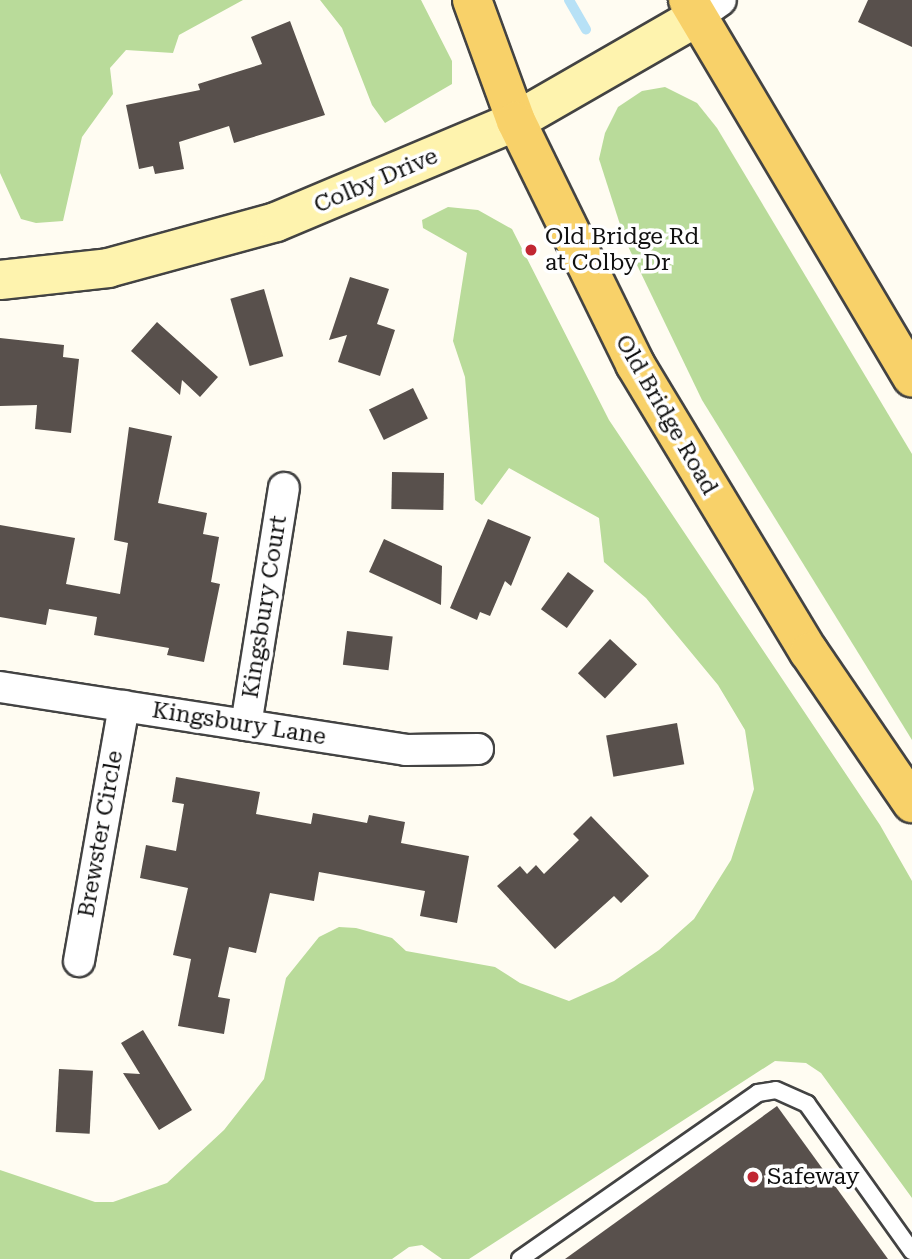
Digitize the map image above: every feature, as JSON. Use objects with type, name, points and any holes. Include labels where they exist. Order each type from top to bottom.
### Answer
[{"type":"main road","name":"Old Bridge Road","points":[[472,0],[516,121],[635,364],[691,462],[912,803]]},
{"type":"main road","points":[[702,6],[912,378]]},
{"type":"street","name":"Colby Drive","points":[[0,280],[108,268],[239,234],[332,201],[516,121],[702,6]]},
{"type":"street","name":"Kingsbury Court","points":[[246,725],[284,488]]},
{"type":"street","name":"Kingsbury Lane","points":[[0,687],[406,750],[478,749]]},
{"type":"street","name":"Brewster Circle","points":[[79,961],[124,706]]},
{"type":"lane","points":[[520,1259],[758,1093],[776,1090],[807,1104],[912,1251]]},
{"type":"green space","points":[[0,0],[243,0],[179,35],[173,53],[126,50],[110,68],[113,94],[82,137],[63,221],[36,223],[21,219],[0,173]]},
{"type":"green space","points":[[320,0],[421,0],[452,61],[452,84],[385,123],[372,105],[342,28]]},
{"type":"green space","points":[[665,87],[697,103],[717,128],[912,454],[912,740],[702,400],[625,240],[599,159],[605,133],[618,107],[642,91]]},
{"type":"green space","points":[[448,207],[478,210],[512,229],[609,420],[880,825],[912,881],[912,1198],[821,1073],[806,1063],[775,1061],[469,1259],[442,1259],[422,1245],[409,1247],[392,1259],[0,1259],[0,1170],[95,1202],[113,1202],[167,1183],[224,1130],[264,1079],[286,978],[319,937],[339,927],[356,928],[392,938],[406,951],[495,967],[520,983],[569,1001],[614,981],[659,950],[694,919],[731,860],[754,789],[745,730],[718,685],[646,598],[604,562],[599,518],[509,468],[482,505],[475,500],[465,377],[453,341],[467,253],[423,228],[422,220]]},
{"type":"building","points":[[868,0],[912,0],[912,47],[858,22]]},
{"type":"building","points":[[290,21],[325,115],[234,143],[229,126],[179,142],[184,169],[155,174],[153,166],[139,169],[126,105],[200,90],[198,84],[262,64],[251,37]]},
{"type":"building","points":[[350,277],[389,289],[377,324],[395,330],[380,376],[338,362],[347,335],[329,340]]},
{"type":"building","points":[[264,289],[283,356],[250,366],[230,299]]},
{"type":"building","points":[[157,322],[218,377],[200,397],[182,380],[180,395],[131,351]]},
{"type":"building","points":[[0,338],[64,345],[63,357],[79,359],[71,433],[35,429],[37,405],[0,406]]},
{"type":"building","points":[[413,388],[428,419],[384,440],[369,409]]},
{"type":"building","points":[[129,427],[172,436],[158,503],[207,513],[203,534],[219,537],[211,582],[220,584],[204,662],[167,655],[169,648],[94,635],[97,617],[49,609],[46,625],[0,617],[0,525],[75,538],[66,584],[120,594],[128,543],[114,540]]},
{"type":"building","points":[[392,472],[444,473],[443,510],[391,509]]},
{"type":"building","points":[[488,519],[531,537],[511,586],[505,581],[490,616],[480,612],[477,620],[450,608]]},
{"type":"building","points":[[384,539],[442,566],[441,605],[369,572]]},
{"type":"building","points":[[568,572],[594,591],[567,628],[541,609]]},
{"type":"building","points":[[347,631],[393,637],[389,670],[343,665]]},
{"type":"building","points":[[610,639],[637,664],[605,699],[578,673]]},
{"type":"building","points":[[677,723],[684,764],[613,777],[606,736]]},
{"type":"building","points":[[176,777],[260,792],[256,814],[311,824],[313,813],[367,823],[369,815],[405,822],[401,843],[469,856],[457,923],[420,916],[425,891],[319,872],[314,901],[270,893],[256,953],[229,947],[218,997],[230,999],[224,1034],[178,1026],[191,959],[173,955],[188,888],[140,878],[146,845],[176,851],[184,804],[172,802]]},
{"type":"building","points":[[591,816],[649,876],[621,903],[614,896],[555,949],[497,886],[520,866],[527,874],[536,865],[544,874],[579,840],[573,834]]},
{"type":"building","points":[[143,1030],[192,1110],[159,1130],[123,1073],[140,1074],[121,1043]]},
{"type":"building","points":[[59,1069],[93,1071],[90,1134],[56,1132]]},
{"type":"building","name":"Safeway","points":[[777,1106],[888,1259],[565,1259]]},
{"type":"waterway","points":[[569,0],[586,29]]},
{"type":"place","name":"Old Bridge Rd at Colby Dr","points":[[531,250]]},
{"type":"place","name":"Safeway","points":[[753,1177]]}]
